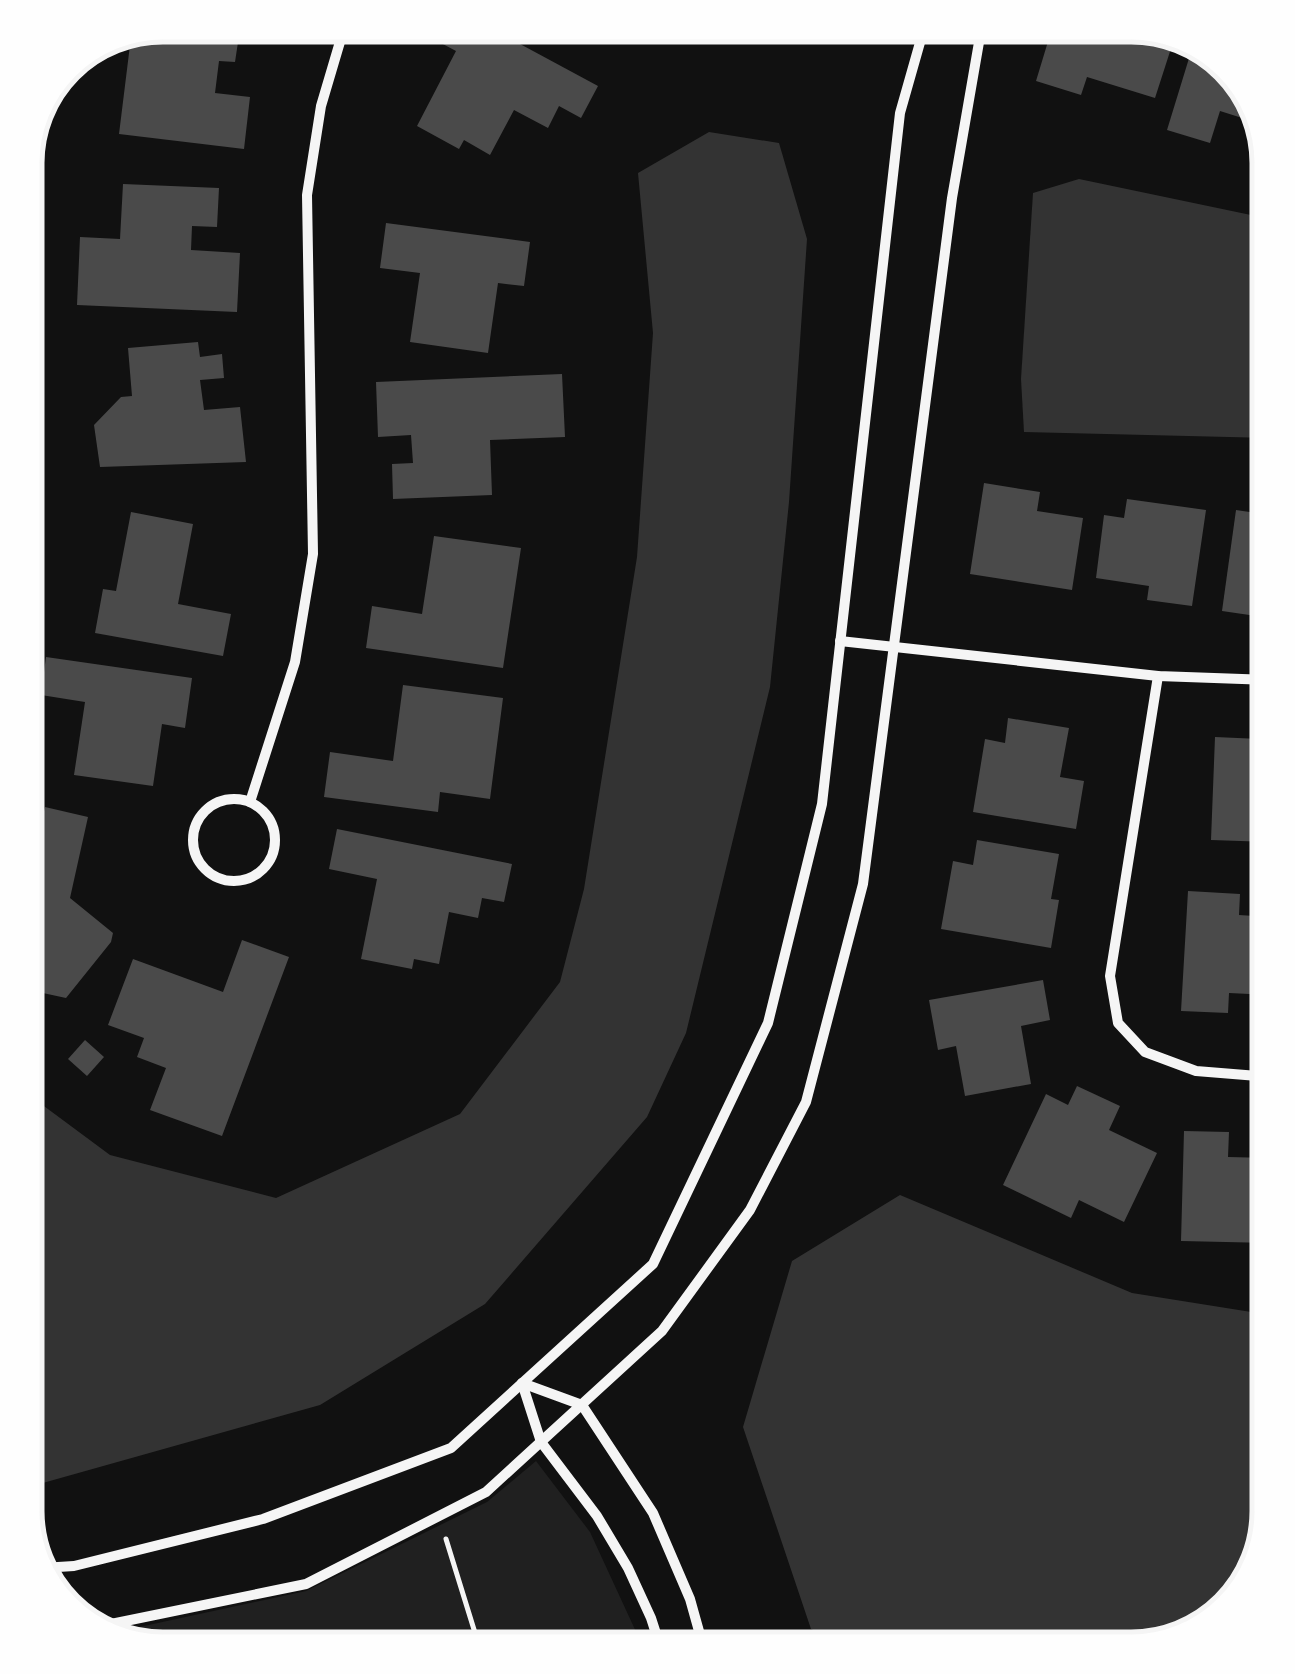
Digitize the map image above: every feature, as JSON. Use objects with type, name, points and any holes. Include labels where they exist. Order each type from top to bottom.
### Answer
[{"type":"street","points":[[250,802],[295,662],[313,554],[307,195],[321,106],[340,42]]},
{"type":"street","points":[[57,1567],[263,1519],[450,1448],[653,1264],[768,1023],[822,804],[900,113],[920,43]]},
{"type":"street","points":[[118,1622],[306,1584],[486,1492],[662,1331],[750,1210],[806,1102],[863,884],[952,198],[979,43]]},
{"type":"street","points":[[840,641],[1158,676],[1252,679]]},
{"type":"street","points":[[1158,676],[1110,976],[1118,1024],[1144,1052],[1196,1072],[1252,1076]]},
{"type":"street","points":[[218,802],[250,802],[272,824],[272,856],[262,870],[249,878],[233,882],[218,878],[204,869],[195,856],[192,840],[196,824],[218,802]]},
{"type":"street","points":[[522,1383],[582,1404],[653,1513],[690,1599],[699,1632]]},
{"type":"street","points":[[522,1383],[541,1442],[598,1516],[628,1568],[656,1632]]},
{"type":"path","points":[[446,1539],[475,1632]]},
{"type":"shaded area","points":[[709,132],[779,143],[807,239],[789,502],[770,687],[686,1033],[647,1117],[485,1304],[320,1405],[42,1483],[42,1105],[110,1155],[276,1198],[460,1114],[560,982],[584,889],[637,557],[653,333],[638,173]]},
{"type":"shaded area","points":[[1079,179],[1252,215],[1252,438],[1024,432],[1021,379],[1033,193]]},
{"type":"shaded area","points":[[900,1195],[1132,1293],[1252,1312],[1252,1510],[1246,1549],[1232,1578],[1199,1611],[1163,1627],[1132,1632],[811,1629],[743,1427],[792,1261]]},
{"type":"shaded area","points":[[536,1461],[590,1532],[636,1632],[164,1632],[136,1628],[306,1591],[487,1502]]},
{"type":"building","points":[[164,42],[238,42],[235,62],[219,61],[215,93],[250,97],[244,149],[119,134],[130,48]]},
{"type":"building","points":[[440,42],[517,42],[598,86],[581,118],[559,106],[548,128],[514,110],[490,155],[464,140],[459,149],[417,126],[456,51]]},
{"type":"building","points":[[1048,43],[1139,43],[1171,50],[1155,98],[1087,77],[1081,95],[1036,81]]},
{"type":"building","points":[[1189,58],[1217,78],[1243,118],[1220,111],[1210,143],[1167,130]]},
{"type":"building","points":[[123,184],[219,188],[217,227],[192,226],[191,250],[240,253],[237,312],[77,305],[80,237],[120,239]]},
{"type":"building","points":[[386,223],[530,242],[524,286],[498,283],[488,353],[410,342],[420,273],[380,268]]},
{"type":"building","points":[[198,342],[200,357],[222,354],[224,378],[200,380],[204,410],[240,407],[246,462],[100,467],[94,425],[121,397],[132,396],[128,348]]},
{"type":"building","points":[[562,374],[565,437],[490,440],[492,495],[393,499],[392,464],[413,463],[411,435],[378,437],[376,382]]},
{"type":"building","points":[[984,483],[1040,492],[1037,511],[1083,518],[1072,590],[970,574]]},
{"type":"building","points":[[1127,499],[1206,510],[1192,606],[1147,600],[1149,586],[1096,578],[1104,515],[1124,518]]},
{"type":"building","points":[[1236,510],[1252,512],[1252,615],[1222,611]]},
{"type":"building","points":[[131,512],[193,524],[178,604],[231,614],[223,656],[95,633],[103,589],[116,591]]},
{"type":"building","points":[[434,536],[521,548],[503,668],[366,648],[372,606],[422,614]]},
{"type":"building","points":[[46,657],[192,678],[185,728],[162,724],[153,786],[74,775],[85,702],[43,695]]},
{"type":"building","points":[[403,685],[503,698],[490,799],[440,792],[438,812],[324,797],[330,752],[393,761]]},
{"type":"building","points":[[1008,718],[1069,728],[1060,777],[1084,781],[1076,829],[973,812],[985,739],[1005,743]]},
{"type":"building","points":[[1215,737],[1252,739],[1252,841],[1211,840]]},
{"type":"building","points":[[45,807],[88,817],[70,898],[113,933],[111,942],[66,998],[42,993]]},
{"type":"building","points":[[337,829],[512,864],[504,902],[482,898],[478,918],[449,912],[439,964],[414,959],[412,969],[361,959],[377,879],[329,869]]},
{"type":"building","points":[[977,840],[1059,854],[1051,899],[1059,900],[1051,948],[941,929],[953,861],[973,865]]},
{"type":"building","points":[[1188,891],[1240,894],[1239,915],[1252,916],[1252,994],[1229,993],[1228,1013],[1181,1011]]},
{"type":"building","points":[[242,940],[289,957],[222,1136],[150,1110],[166,1068],[137,1057],[144,1038],[108,1025],[133,959],[223,992]]},
{"type":"building","points":[[1043,980],[1050,1020],[1021,1026],[1031,1084],[965,1096],[956,1046],[938,1050],[929,1000]]},
{"type":"building","points":[[85,1040],[104,1057],[87,1076],[68,1059]]},
{"type":"building","points":[[1077,1086],[1120,1106],[1109,1130],[1157,1153],[1124,1222],[1079,1200],[1071,1218],[1003,1185],[1046,1094],[1068,1105]]},
{"type":"building","points":[[1184,1131],[1229,1132],[1228,1157],[1252,1158],[1252,1243],[1181,1241]]}]
